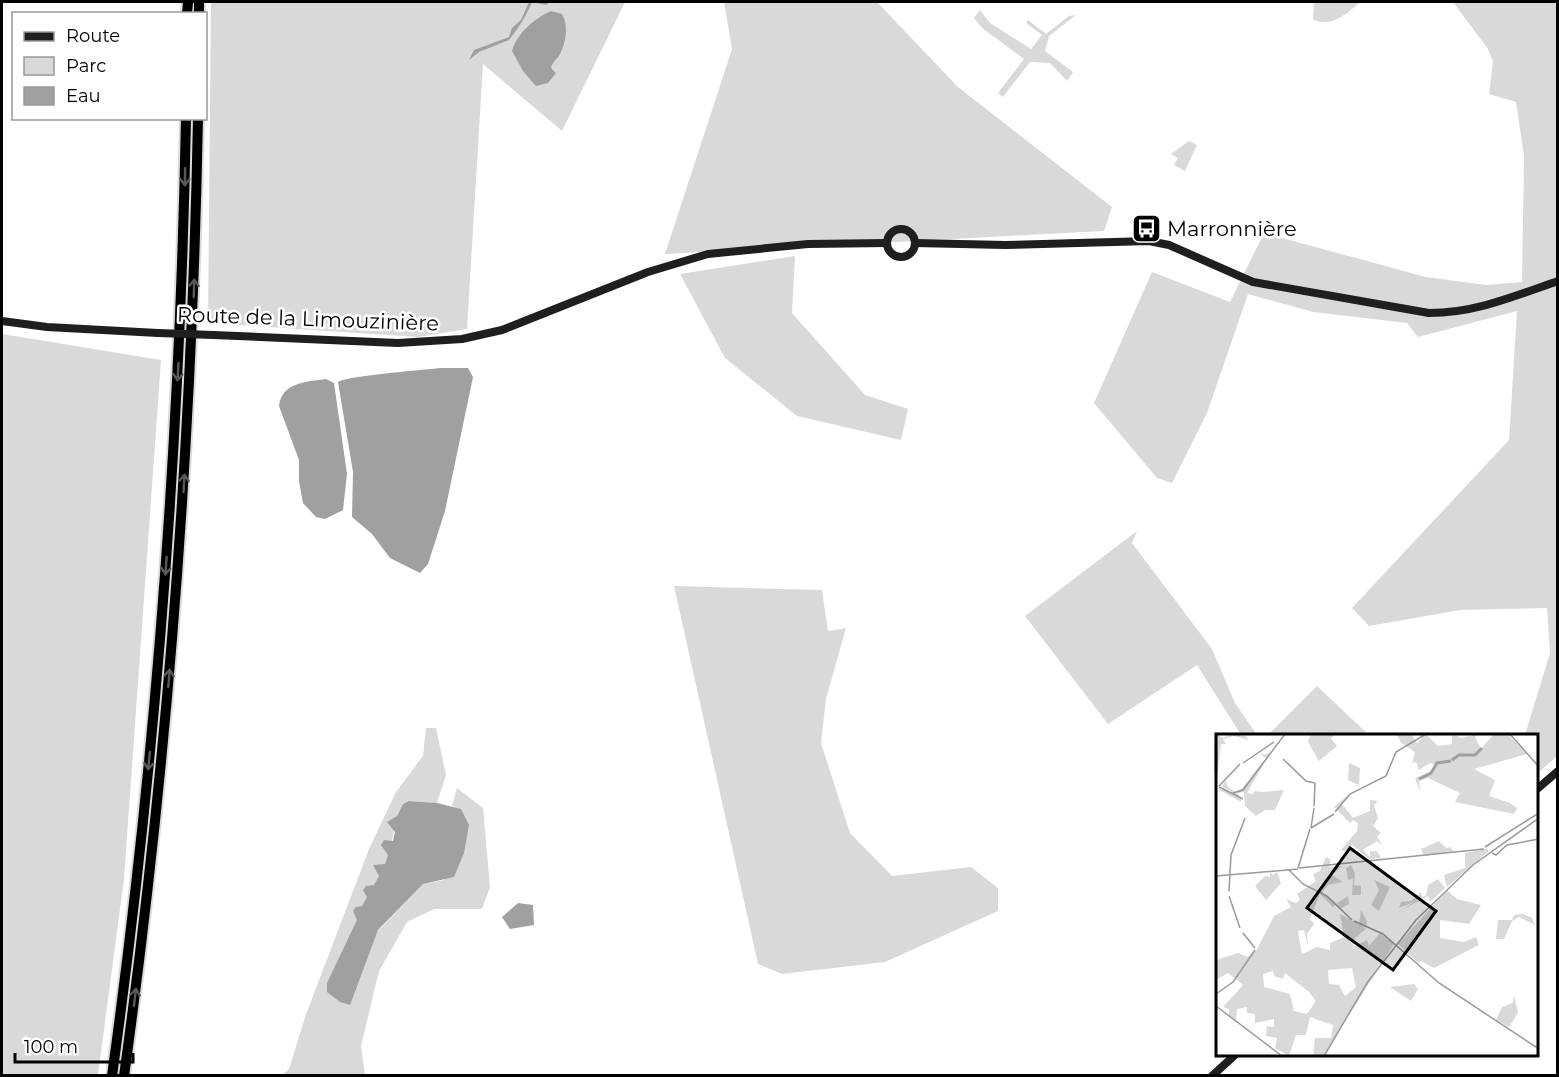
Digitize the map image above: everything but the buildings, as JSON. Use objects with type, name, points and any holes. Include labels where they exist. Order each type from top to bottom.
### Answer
[{"type":"highway","points":[[112,1076],[140,857],[164,591],[178,375],[186,120]]},
{"type":"highway","points":[[124,1076],[152,858],[176,603],[190,366],[198,120]]},
{"type":"street","points":[[900,229],[911,232],[915,243],[910,254],[902,257],[890,251],[887,243],[891,233],[900,229]]},
{"type":"street","points":[[915,243],[1005,245],[1149,241],[1169,244],[1253,282],[1397,307],[1452,313],[1504,301],[1557,281]]},
{"type":"street","name":"Route de la Limouzinière","points":[[2,321],[47,327],[398,343],[462,339],[502,330],[621,282],[708,254],[808,244],[887,243]]},
{"type":"street","points":[[1538,788],[1557,771]]},
{"type":"street","points":[[1212,1076],[1234,1056]]},
{"type":"green space","points":[[211,2],[625,2],[562,131],[483,64],[467,329],[418,337],[208,323]]},
{"type":"green space","points":[[724,2],[877,2],[958,87],[1112,207],[1104,231],[665,254],[732,49]]},
{"type":"green space","points":[[1314,2],[1360,2],[1350,11],[1332,21],[1319,22],[1313,19]]},
{"type":"green space","points":[[1453,2],[1557,2],[1558,755],[1538,773],[1538,734],[1525,734],[1550,653],[1547,608],[1460,610],[1369,626],[1352,608],[1509,440],[1517,311],[1418,337],[1407,323],[1313,312],[1248,294],[1207,413],[1172,483],[1157,478],[1094,403],[1152,272],[1230,302],[1264,233],[1426,277],[1486,285],[1522,282],[1524,156],[1516,102],[1489,94],[1493,62],[1488,49]]},
{"type":"green space","points":[[980,10],[990,23],[1031,49],[1042,35],[1026,23],[1028,20],[1046,34],[1069,16],[1076,15],[1049,36],[1045,51],[1073,72],[1067,81],[1050,63],[1030,62],[1003,97],[998,93],[1024,59],[982,28],[974,18]]},
{"type":"green space","points":[[1189,141],[1197,145],[1185,171],[1174,165],[1178,158],[1171,154]]},
{"type":"green space","points":[[795,256],[792,313],[865,395],[908,409],[901,440],[797,416],[725,358],[680,274]]},
{"type":"green space","points":[[2,334],[161,360],[124,879],[98,1075],[2,1075]]},
{"type":"green space","points":[[1137,531],[1132,543],[1212,649],[1235,703],[1256,734],[1240,734],[1197,665],[1108,724],[1025,616]]},
{"type":"green space","points":[[674,586],[822,590],[828,631],[846,628],[826,699],[821,743],[850,833],[892,876],[971,867],[998,888],[998,911],[885,962],[782,974],[758,964]]},
{"type":"green space","points":[[1317,686],[1368,734],[1269,734]]},
{"type":"green space","points":[[426,728],[436,728],[446,775],[437,803],[410,801],[403,804],[397,816],[389,855],[328,983],[423,884],[444,880],[461,810],[452,806],[457,788],[483,808],[490,887],[482,909],[434,909],[407,922],[379,971],[361,1046],[365,1075],[281,1076],[289,1069],[305,1017],[369,849],[396,792],[423,756]]},
{"type":"water","points":[[529,2],[532,2],[509,40],[479,52],[469,60],[474,50],[509,37],[512,28],[521,20]]},
{"type":"water","points":[[532,2],[550,2],[546,5]]},
{"type":"water","points":[[551,11],[562,14],[566,29],[565,40],[551,68],[556,73],[548,83],[536,86],[523,71],[512,51],[514,44],[527,27]]},
{"type":"water","points":[[440,368],[468,368],[473,377],[445,511],[428,564],[420,573],[390,558],[372,534],[352,517],[353,472],[338,382],[369,375]]},
{"type":"water","points":[[326,379],[334,383],[347,474],[343,510],[325,519],[316,517],[303,503],[299,481],[299,460],[279,406],[281,398],[290,388]]},
{"type":"water","points":[[409,801],[437,803],[461,809],[469,825],[464,853],[454,877],[423,884],[378,930],[350,1005],[340,1002],[327,992],[327,983],[357,920],[353,911],[356,907],[362,906],[367,897],[363,890],[366,886],[374,885],[379,876],[373,865],[385,864],[388,855],[381,845],[384,840],[393,841],[395,832],[387,822],[397,816],[403,804]]},
{"type":"water","points":[[518,903],[533,905],[534,925],[510,929],[502,917]]},
{"type":"place","name":"Marronnière","points":[[1146,229]]}]
